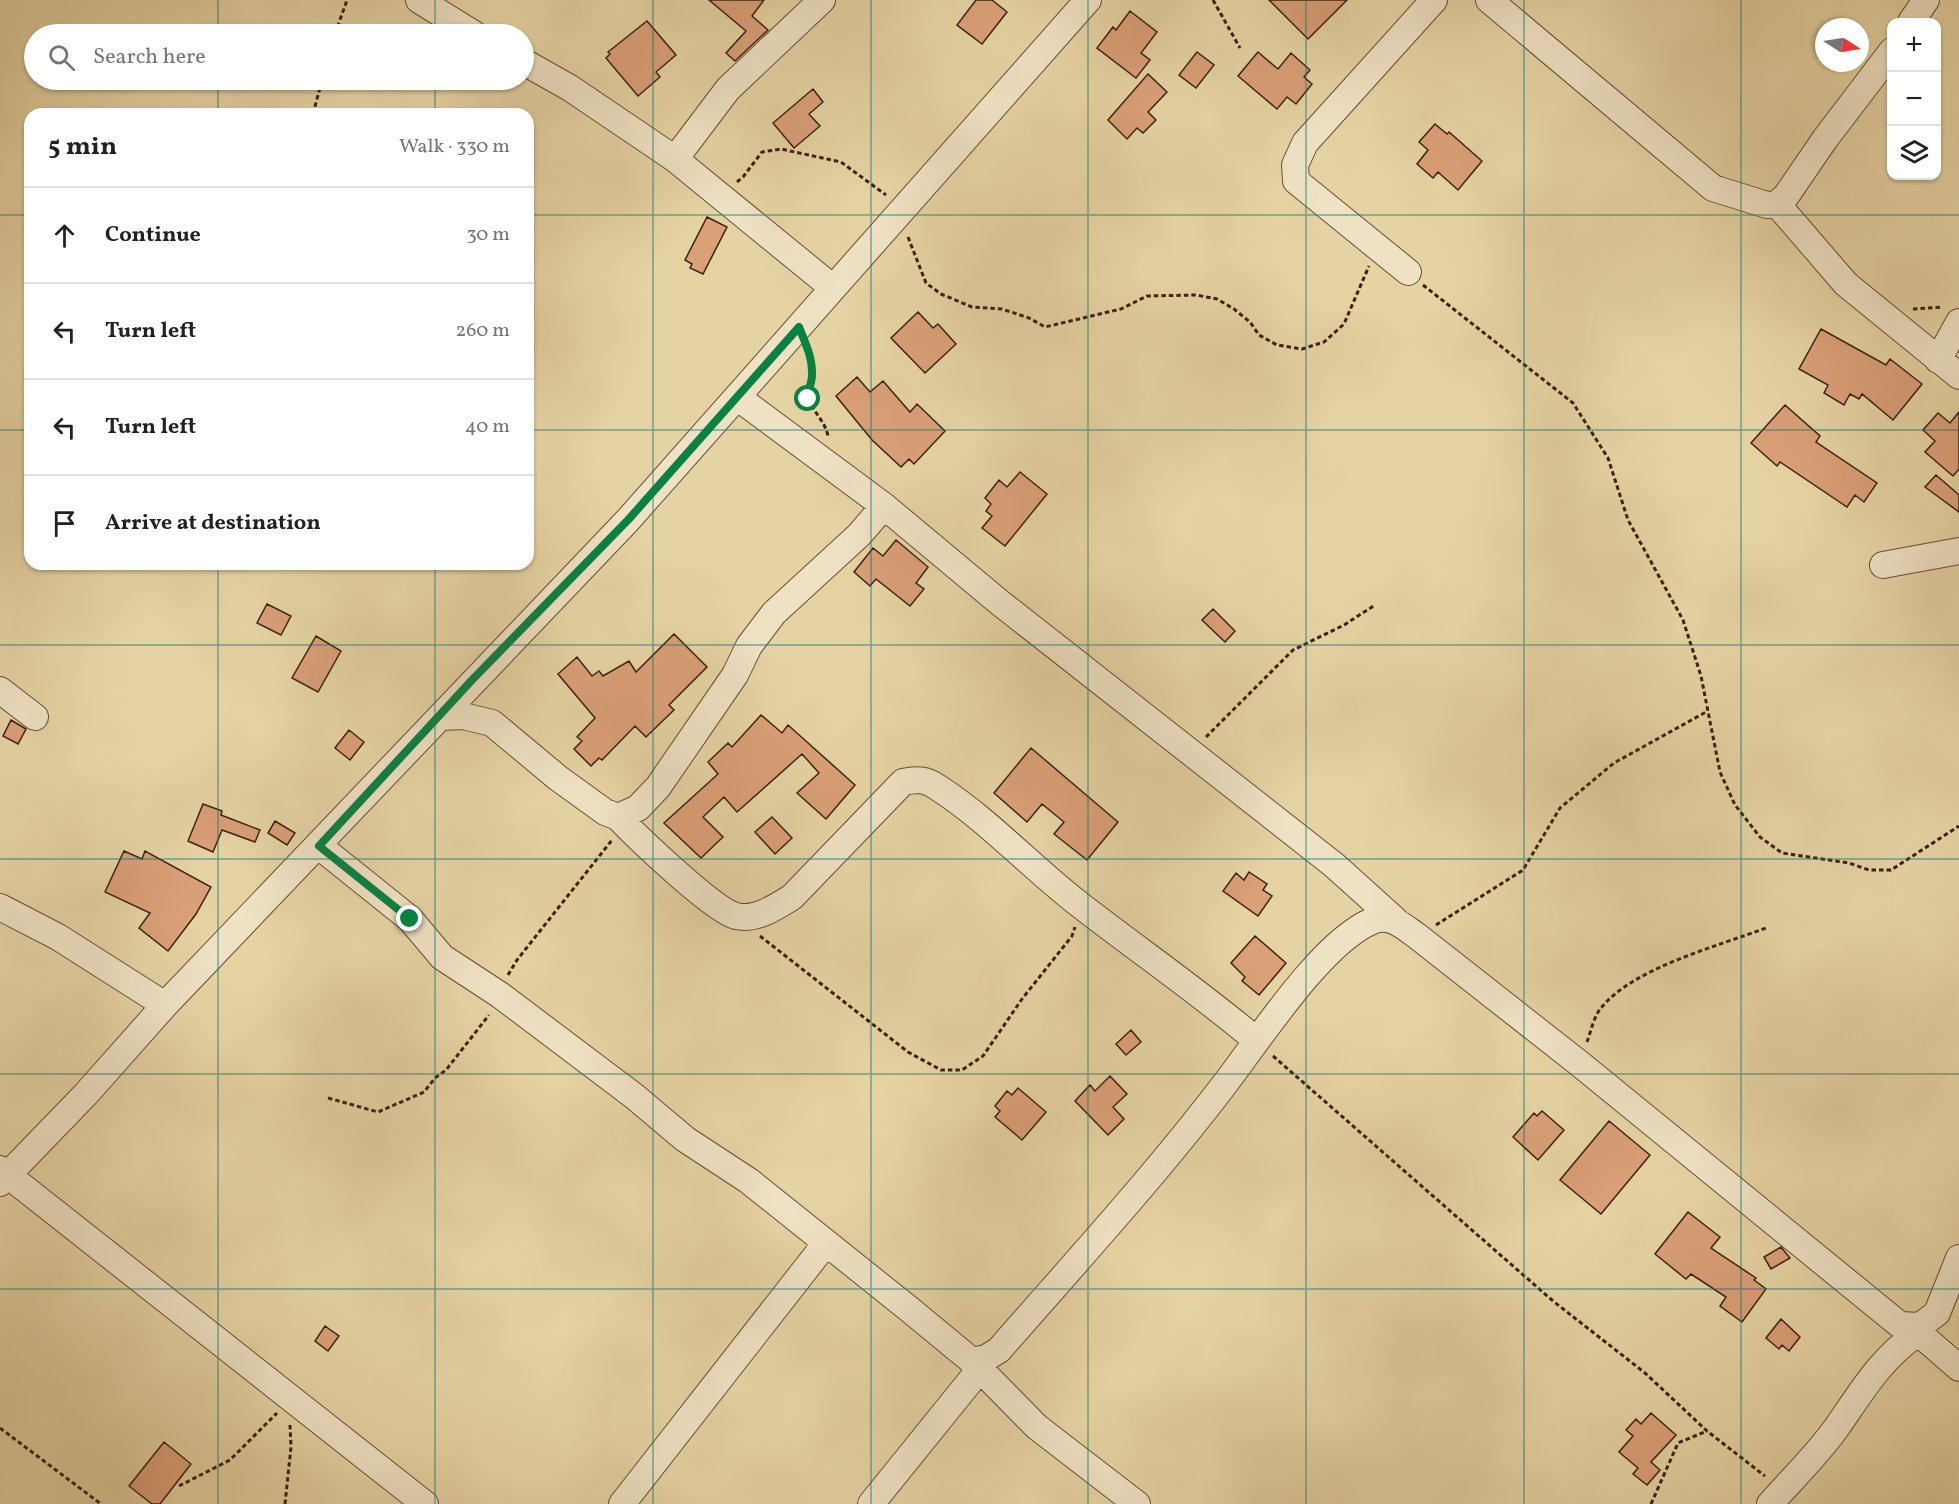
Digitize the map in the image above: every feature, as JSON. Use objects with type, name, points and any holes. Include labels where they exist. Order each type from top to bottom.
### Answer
[{"type":"street","points":[[420,0],[458,24]]},
{"type":"street","points":[[675,159],[728,89],[822,0]]},
{"type":"street","points":[[424,1504],[287,1400],[3,1176],[86,1094],[165,1005],[441,717],[472,680],[628,520],[1088,0]]},
{"type":"street","points":[[1408,272],[1296,181],[1295,165],[1305,143],[1434,0]]},
{"type":"street","points":[[1489,0],[1713,188],[1758,203],[1777,204],[1786,196],[1825,139],[1887,58]]},
{"type":"street","points":[[1914,18],[1926,0]]},
{"type":"street","points":[[534,68],[570,88],[675,159],[833,288]]},
{"type":"street","points":[[1777,204],[1846,284],[1959,376]]},
{"type":"street","points":[[1938,360],[1953,314]]},
{"type":"street","points":[[737,397],[884,506],[999,602],[1334,865],[1395,920],[1580,1064],[1900,1325],[1916,1330],[1959,1368]]},
{"type":"street","points":[[622,821],[658,787],[735,675],[749,646],[774,613],[859,535],[884,506]]},
{"type":"street","points":[[1883,565],[1959,551]]},
{"type":"street","points":[[472,680],[480,718]]},
{"type":"street","points":[[0,690],[36,717]]},
{"type":"street","points":[[441,717],[480,718],[492,723],[558,778],[605,812],[622,821],[669,866],[735,916],[755,915],[773,909],[792,897],[903,782],[919,779],[936,786],[969,811],[1075,901],[1209,1000],[1256,1040]]},
{"type":"street","points":[[319,846],[410,919],[442,957],[506,1000],[634,1096],[685,1139],[749,1181],[976,1365],[1037,1427],[1137,1504]]},
{"type":"street","points":[[0,907],[68,942],[165,1005]]},
{"type":"street","points":[[871,1504],[976,1365],[999,1350],[1221,1089],[1256,1040],[1325,957],[1354,931],[1375,920],[1395,920]]},
{"type":"street","points":[[622,1504],[826,1244]]},
{"type":"street","points":[[1776,1497],[1836,1428],[1877,1367],[1937,1313],[1959,1258]]},
{"type":"path","points":[[339,24],[347,0]]},
{"type":"path","points":[[1213,0],[1240,48]]},
{"type":"path","points":[[315,108],[320,90]]},
{"type":"path","points":[[718,194],[743,177],[762,152],[781,148],[841,162],[898,213],[911,240],[926,283],[941,294],[972,308],[1002,309],[1029,318],[1045,327],[1121,309],[1147,296],[1196,295],[1217,299],[1234,309],[1250,322],[1259,335],[1276,345],[1302,349],[1324,342],[1344,324],[1369,265],[1370,243]]},
{"type":"path","points":[[1408,272],[1573,403],[1608,458],[1628,520],[1683,620],[1701,676],[1720,772],[1735,805],[1760,837],[1782,853],[1849,863],[1869,870],[1891,870],[1959,826]]},
{"type":"path","points":[[1912,309],[1953,314]]},
{"type":"path","points":[[799,327],[812,359],[813,378],[807,392],[808,399],[826,426],[829,442],[822,462]]},
{"type":"path","points":[[1191,753],[1293,650],[1344,625],[1375,605]]},
{"type":"path","points":[[1417,936],[1523,870],[1560,808],[1614,764],[1707,711]]},
{"type":"path","points":[[328,1098],[378,1112],[424,1092],[435,1078],[446,1070],[489,1015],[506,1000],[508,976],[517,960],[622,821]]},
{"type":"path","points":[[735,916],[908,1052],[941,1070],[962,1070],[983,1056],[1022,999],[1072,936],[1077,922],[1075,901]]},
{"type":"path","points":[[1580,1064],[1599,1010],[1615,993],[1661,967],[1766,928]]},
{"type":"path","points":[[1256,1040],[1544,1293],[1645,1373],[1776,1497]]},
{"type":"path","points":[[179,1486],[230,1460],[287,1400]]},
{"type":"path","points":[[285,1504],[291,1448],[287,1400]]},
{"type":"path","points":[[0,1428],[101,1504]]},
{"type":"path","points":[[1651,1504],[1678,1443],[1707,1431]]},
{"type":"building","points":[[709,0],[764,0],[752,16],[768,30],[735,61],[726,53],[746,31]]},
{"type":"building","points":[[976,0],[992,0],[1007,12],[982,44],[957,25]]},
{"type":"building","points":[[1269,0],[1347,0],[1308,39]]},
{"type":"building","points":[[1130,11],[1157,32],[1141,53],[1150,60],[1136,78],[1097,48],[1113,27],[1116,30]]},
{"type":"building","points":[[647,21],[676,55],[656,72],[660,77],[638,96],[606,58],[610,54],[608,52]]},
{"type":"building","points":[[1197,52],[1214,65],[1196,88],[1179,75]]},
{"type":"building","points":[[1258,52],[1278,69],[1291,53],[1310,70],[1304,77],[1312,84],[1296,104],[1287,97],[1277,109],[1238,76]]},
{"type":"building","points":[[1148,74],[1167,92],[1148,112],[1156,120],[1143,133],[1137,128],[1127,139],[1108,120]]},
{"type":"building","points":[[813,89],[823,102],[809,114],[820,126],[794,148],[773,123]]},
{"type":"building","points":[[1435,124],[1447,134],[1449,132],[1482,161],[1458,190],[1438,172],[1433,178],[1417,164],[1428,150],[1419,142]]},
{"type":"building","points":[[707,217],[727,227],[703,274],[690,268],[692,264],[685,260]]},
{"type":"building","points":[[918,312],[933,328],[938,324],[956,344],[925,373],[891,338]]},
{"type":"building","points":[[1821,329],[1886,365],[1890,359],[1922,384],[1893,420],[1862,394],[1859,399],[1850,394],[1844,405],[1824,393],[1828,385],[1799,369]]},
{"type":"building","points":[[857,377],[870,392],[883,381],[910,412],[917,404],[945,431],[914,464],[909,459],[901,467],[872,440],[836,396]]},
{"type":"building","points":[[1785,405],[1820,436],[1816,442],[1877,483],[1864,502],[1855,495],[1847,507],[1780,462],[1777,466],[1751,443]]},
{"type":"building","points":[[1959,412],[1959,469],[1953,476],[1925,452],[1935,441],[1923,430],[1938,413],[1950,423]]},
{"type":"building","points":[[1020,472],[1047,494],[1005,546],[982,528],[992,516],[986,511],[991,504],[985,498],[999,480],[1007,487]]},
{"type":"building","points":[[1936,475],[1959,495],[1959,512],[1925,487]]},
{"type":"building","points":[[896,540],[928,567],[916,583],[924,589],[910,606],[876,579],[870,586],[854,572],[873,548],[883,556]]},
{"type":"building","points":[[267,604],[291,616],[281,635],[257,623]]},
{"type":"building","points":[[1213,609],[1235,631],[1225,642],[1202,620]]},
{"type":"building","points":[[674,634],[707,667],[669,705],[674,710],[646,737],[635,726],[602,760],[599,758],[591,766],[574,749],[582,741],[577,737],[595,718],[558,674],[577,657],[592,676],[599,671],[603,676],[629,661],[636,672]]},
{"type":"building","points":[[316,636],[341,651],[318,692],[292,678]]},
{"type":"building","points":[[761,715],[782,733],[788,725],[855,785],[826,819],[797,793],[819,773],[802,754],[737,812],[724,797],[703,817],[723,837],[701,858],[664,823],[718,774],[708,762],[728,743],[732,747]]},
{"type":"building","points":[[11,720],[26,729],[18,744],[3,736]]},
{"type":"building","points":[[349,730],[364,742],[350,760],[335,748]]},
{"type":"building","points":[[1031,748],[1118,822],[1087,860],[1054,834],[1064,822],[1042,804],[1027,822],[994,793]]},
{"type":"building","points":[[203,804],[222,811],[221,815],[260,830],[255,842],[222,830],[213,852],[188,841]]},
{"type":"building","points":[[772,817],[792,838],[775,854],[755,832]]},
{"type":"building","points":[[275,821],[295,833],[287,845],[268,833]]},
{"type":"building","points":[[124,851],[142,859],[145,851],[211,887],[196,914],[168,951],[139,928],[150,913],[105,892]]},
{"type":"building","points":[[1249,872],[1267,884],[1263,890],[1272,896],[1258,916],[1223,891],[1236,873],[1244,880]]},
{"type":"building","points":[[1255,936],[1286,963],[1259,995],[1242,981],[1245,977],[1231,963]]},
{"type":"building","points":[[1131,1030],[1141,1042],[1126,1055],[1116,1044]]},
{"type":"building","points":[[1110,1076],[1127,1094],[1113,1107],[1124,1119],[1108,1135],[1075,1101],[1090,1085],[1095,1091]]},
{"type":"building","points":[[1018,1088],[1046,1112],[1022,1140],[995,1117],[1000,1111],[995,1106],[1007,1091],[1012,1095]]},
{"type":"building","points":[[1542,1111],[1564,1130],[1538,1160],[1513,1137],[1534,1113],[1537,1116]]},
{"type":"building","points":[[1609,1121],[1650,1155],[1601,1214],[1560,1180]]},
{"type":"building","points":[[1688,1212],[1720,1237],[1711,1248],[1756,1278],[1754,1280],[1766,1289],[1742,1322],[1720,1306],[1726,1297],[1691,1274],[1686,1279],[1655,1254]]},
{"type":"building","points":[[1781,1247],[1790,1258],[1771,1269],[1764,1257]]},
{"type":"building","points":[[1781,1319],[1800,1337],[1789,1351],[1782,1345],[1779,1349],[1766,1338]]},
{"type":"building","points":[[325,1326],[339,1336],[328,1351],[315,1341]]},
{"type":"building","points":[[1651,1413],[1676,1435],[1651,1462],[1660,1470],[1647,1485],[1633,1474],[1638,1468],[1619,1452],[1633,1436],[1626,1430],[1636,1419],[1641,1424]]},
{"type":"building","points":[[164,1442],[191,1464],[160,1504],[152,1504],[129,1486]]},
{"type":"route","points":[[410,919],[319,846],[441,717],[472,680],[628,520],[799,327],[812,359],[813,378],[807,392],[808,399]]}]
